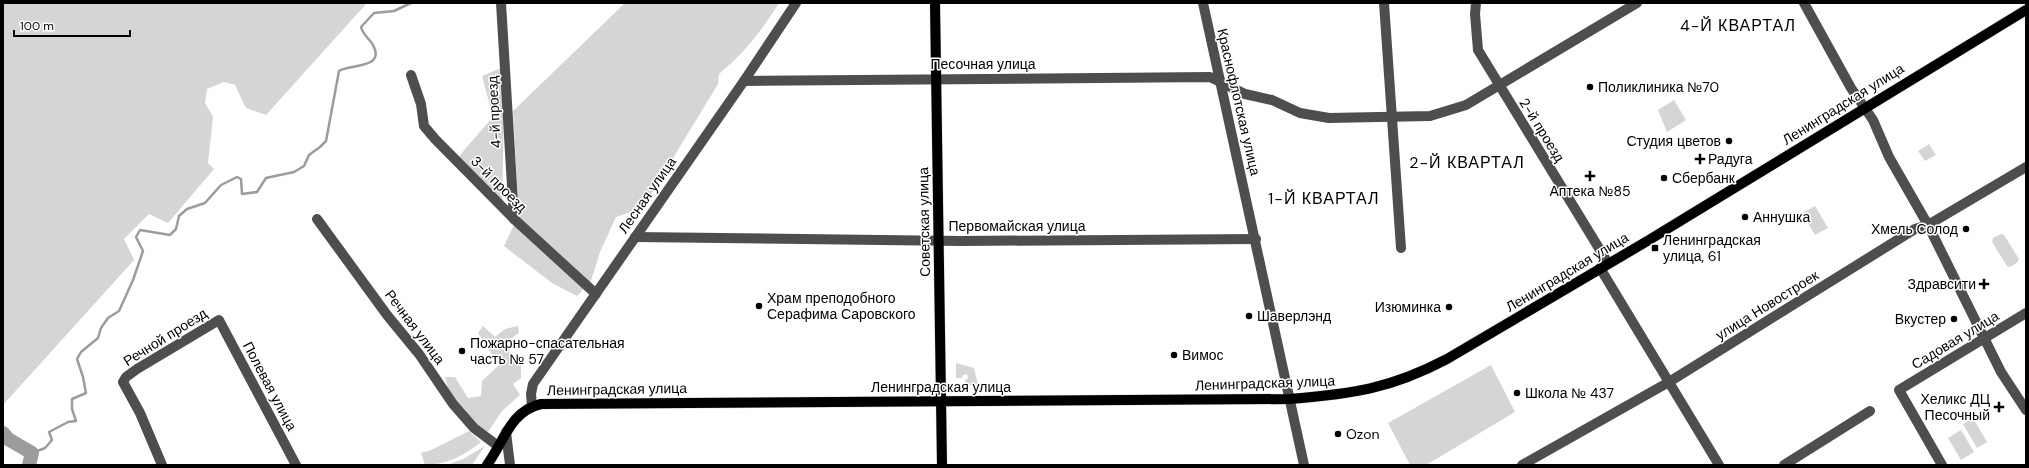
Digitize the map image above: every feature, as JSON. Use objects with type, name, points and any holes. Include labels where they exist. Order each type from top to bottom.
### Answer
[{"type":"main road","name":"Советская улица","points":[[935,3],[942,465]]},
{"type":"main road","name":"Ленинградская улица","points":[[506,432],[513,421],[522,412],[532,406],[560,403],[1289,399],[1370,390],[1420,373],[1604,266],[2026,10]]},
{"type":"main road","points":[[487,465],[506,432]]},
{"type":"street","name":"4-й проезд","points":[[501,3],[514,219]]},
{"type":"street","name":"Лесная улица","points":[[532,406],[531,394],[533,384],[744,81],[796,3]]},
{"type":"street","name":"Краснофлотская улица","points":[[1203,3],[1256,239],[1304,465]]},
{"type":"street","points":[[1384,3],[1393,118],[1400,248]]},
{"type":"street","name":"2-й проезд","points":[[1476,3],[1475,14],[1478,50],[1604,266],[1669,382],[1719,465]]},
{"type":"street","points":[[1804,3],[1851,88],[1873,120],[1889,157],[1928,225],[2001,372],[2026,410]]},
{"type":"street","name":"Песочная улица","points":[[744,81],[937,78],[1210,77],[1221,84],[1245,94],[1272,100],[1300,112],[1329,118],[1393,118],[1430,116],[1466,104],[1634,4]]},
{"type":"street","name":"3-й проезд","points":[[411,75],[421,104],[424,126],[514,219],[596,294]]},
{"type":"street","name":"улица Новостроек","points":[[1522,465],[1669,382],[1909,234],[1928,225],[2026,167]]},
{"type":"street","name":"Речная улица","points":[[317,218],[387,315],[419,354],[453,404],[474,428],[498,446]]},
{"type":"street","name":"Первомайская улица","points":[[635,237],[938,241],[1256,239]]},
{"type":"street","name":"Садовая улица","points":[[1942,465],[1899,390],[2026,313]]},
{"type":"street","name":"Речной проезд","points":[[162,465],[140,413],[123,382],[126,377],[137,369],[219,320]]},
{"type":"street","name":"Полевая улица","points":[[219,320],[296,465]]},
{"type":"street","points":[[1784,465],[1870,411]]},
{"type":"street","points":[[506,432],[510,465]]},
{"type":"shaded area","points":[[3,3],[367,3],[266,115],[246,108],[235,85],[224,82],[207,89],[205,103],[213,117],[208,163],[214,169],[168,223],[149,214],[124,239],[134,260],[3,405]]},
{"type":"shaded area","points":[[625,3],[779,3],[752,41],[719,74],[718,84],[645,204],[631,212],[616,217],[600,252],[591,281],[577,296],[552,283],[504,246],[519,214],[513,111]]},
{"type":"shaded area","points":[[501,68],[504,108],[502,208],[457,160],[493,117],[482,76]]},
{"type":"shaded area","points":[[1674,100],[1686,120],[1667,132],[1658,110]]},
{"type":"shaded area","points":[[1929,144],[1936,155],[1925,161],[1918,151]]},
{"type":"shaded area","points":[[1815,206],[1828,228],[1815,235],[1802,213]]},
{"type":"shaded area","points":[[2001,234],[2004,235],[2019,259],[2018,262],[2010,267],[2007,266],[1992,242],[1993,238]]},
{"type":"shaded area","points":[[483,326],[495,337],[505,329],[518,326],[519,333],[507,341],[510,355],[521,358],[521,378],[513,384],[520,395],[502,411],[488,432],[476,423],[449,392],[445,377],[455,377],[468,398],[481,396],[482,381],[499,365],[478,333]]},
{"type":"shaded area","points":[[956,363],[974,368],[978,385],[965,386],[965,380],[968,378],[967,374],[963,375],[962,378],[956,378]]},
{"type":"shaded area","points":[[1491,365],[1515,412],[1426,465],[1410,465],[1388,423]]},
{"type":"shaded area","points":[[1973,418],[1987,442],[1977,448],[1963,424]]},
{"type":"shaded area","points":[[1961,430],[1974,452],[1961,460],[1948,438]]},
{"type":"shaded area","points":[[469,431],[481,442],[468,451],[448,461],[433,465],[425,465],[421,453],[431,450]]},
{"type":"shaded area","points":[[485,446],[472,465],[447,465],[463,459]]},
{"type":"waterway","points":[[32,453],[45,448],[52,440],[49,432],[68,422],[76,421],[72,409],[72,399],[86,393],[77,359],[81,352],[98,338],[101,328],[108,318],[119,311],[133,280],[143,251],[136,237],[140,230],[170,235],[176,229],[179,216],[187,209],[205,203],[221,185],[237,177],[241,179],[242,194],[257,192],[266,178],[294,172],[304,166],[309,155],[326,141],[339,71],[371,62],[375,58],[376,53],[373,45],[361,27],[374,13],[394,11],[411,3]]},
{"type":"waterway","points":[[3,433],[8,439],[32,453],[29,465]]},
{"type":"place","name":"Поликлиника №70","points":[[1590,87]]},
{"type":"place","name":"Студия цветов","points":[[1729,141]]},
{"type":"place","name":"Радуга","points":[[1700,159]]},
{"type":"place","name":"Аптека №85","points":[[1590,176]]},
{"type":"place","name":"Сбербанк","points":[[1664,178]]},
{"type":"place","name":"Аннушка","points":[[1745,217]]},
{"type":"place","name":"Хмель Солод","points":[[1966,229]]},
{"type":"place","name":"Ленинградская улица, 61","points":[[1655,248]]},
{"type":"place","name":"Здравсити","points":[[1984,284]]},
{"type":"place","name":"Храм преподобного Серафима Саровского","points":[[759,306]]},
{"type":"place","name":"Изюминка","points":[[1449,307]]},
{"type":"place","name":"Шаверлэнд","points":[[1249,316]]},
{"type":"place","name":"Вкустер","points":[[1954,319]]},
{"type":"place","name":"Пожарно-спасательная часть № 57","points":[[462,351]]},
{"type":"place","name":"Вимос","points":[[1174,355]]},
{"type":"place","name":"Школа № 437","points":[[1517,393]]},
{"type":"place","name":"Хеликс ДЦ Песочный","points":[[1999,407]]},
{"type":"place","name":"Ozon","points":[[1338,434]]},
{"type":"district","name":"4-Й КВАРТАЛ","points":[[1738,25]]},
{"type":"district","name":"2-Й КВАРТАЛ","points":[[1467,162]]},
{"type":"district","name":"1-Й КВАРТАЛ","points":[[1324,198]]}]
